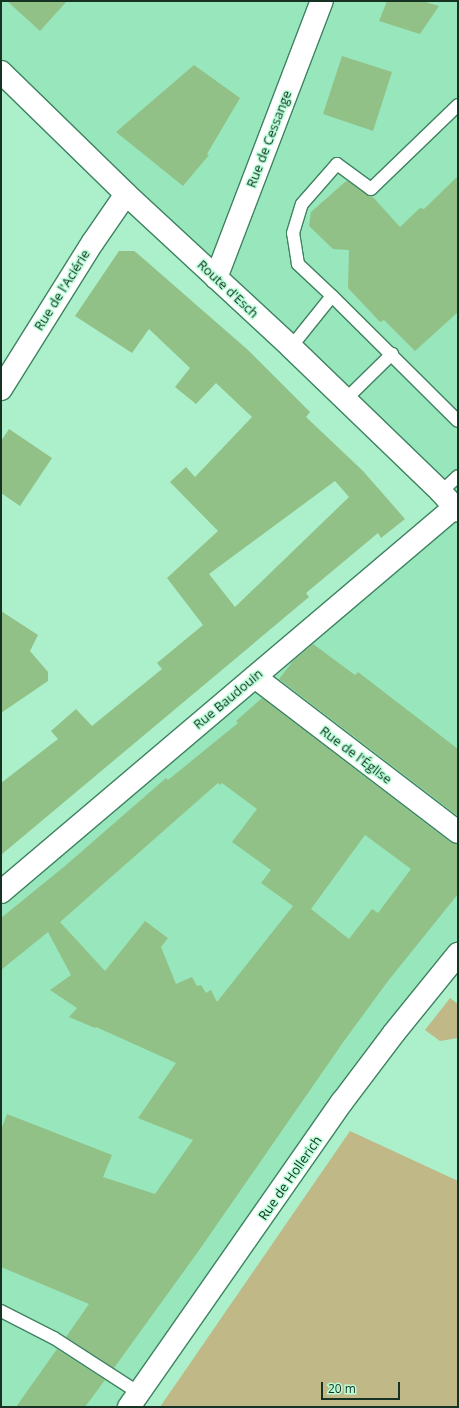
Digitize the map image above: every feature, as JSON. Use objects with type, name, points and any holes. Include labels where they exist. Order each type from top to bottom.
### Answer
[{"type":"main road","name":"Rue de Cessange","points":[[216,278],[322,1]]},
{"type":"main road","name":"Route d'Esch","points":[[1,72],[126,194],[291,347],[454,506]]},
{"type":"main road","name":"Rue de l'Aciérie","points":[[1,389],[93,242],[126,194]]},
{"type":"main road","name":"Rue Baudouin","points":[[1,892],[454,506]]},
{"type":"main road","name":"Rue de l'Église","points":[[255,677],[458,832]]},
{"type":"main road","name":"Rue de Hollerich","points":[[134,1400],[342,1102],[394,1033],[458,954]]},
{"type":"lane","points":[[458,105],[371,188],[337,164],[302,204],[293,233],[298,264],[392,354],[458,421]]},
{"type":"lane","points":[[291,347],[332,296]]},
{"type":"lane","points":[[345,400],[392,354]]},
{"type":"lane","points":[[454,506],[458,476]]},
{"type":"lane","points":[[1,1311],[54,1338],[134,1400]]},
{"type":"shaded area","points":[[1,1],[458,1],[458,497],[1,71]]},
{"type":"shaded area","points":[[458,512],[458,954],[129,1407],[1,1407],[1,892]]},
{"type":"shaded area","points":[[450,998],[458,1004],[458,1038],[440,1041],[425,1030]]},
{"type":"shaded area","points":[[350,1131],[458,1181],[458,1407],[160,1407]]},
{"type":"building","points":[[7,1],[67,1],[40,31]]},
{"type":"building","points":[[387,1],[422,1],[439,6],[420,34],[379,21]]},
{"type":"building","points":[[342,56],[392,72],[373,131],[323,114]]},
{"type":"building","points":[[194,65],[240,98],[207,154],[209,155],[183,186],[116,132]]},
{"type":"building","points":[[458,176],[458,312],[415,351],[384,320],[380,322],[348,288],[349,250],[333,249],[309,226],[311,212],[348,181],[367,195],[372,196],[400,227],[420,208],[424,209]]},
{"type":"building","points":[[119,251],[134,251],[248,350],[310,412],[306,417],[363,471],[405,519],[381,538],[378,533],[306,593],[309,597],[1,855],[1,783],[58,739],[51,731],[76,709],[92,726],[162,669],[157,663],[203,625],[167,578],[218,531],[170,482],[186,467],[195,477],[252,417],[216,383],[196,404],[175,387],[190,368],[149,329],[132,353],[75,316]],"holes":[[[335,481],[349,497],[235,607],[209,574]]]},
{"type":"building","points":[[9,429],[52,458],[20,506],[1,493],[1,441]]},
{"type":"building","points":[[1,611],[38,635],[30,651],[48,672],[48,681],[1,713]]},
{"type":"building","points":[[313,644],[355,675],[358,672],[458,749],[458,816],[279,679],[293,661]]},
{"type":"building","points":[[262,698],[450,842],[458,844],[458,894],[388,981],[344,1041],[200,1249],[114,1368],[66,1337],[89,1304],[1,1267],[1,1130],[7,1114],[112,1155],[103,1177],[155,1194],[193,1140],[138,1118],[176,1063],[96,1027],[95,1028],[69,1017],[77,1008],[50,990],[71,975],[48,932],[1,970],[1,918],[65,866],[166,778],[168,780],[238,723],[236,721]],"holes":[[[218,783],[220,785],[222,783],[257,809],[232,842],[271,870],[261,883],[293,906],[217,1002],[211,990],[206,993],[201,985],[197,986],[192,977],[176,984],[161,947],[168,938],[145,921],[105,971],[60,922]],[[365,835],[411,869],[378,913],[372,909],[349,939],[311,909]]]},
{"type":"building","points":[[57,1349],[105,1380],[85,1407],[16,1407]]}]
